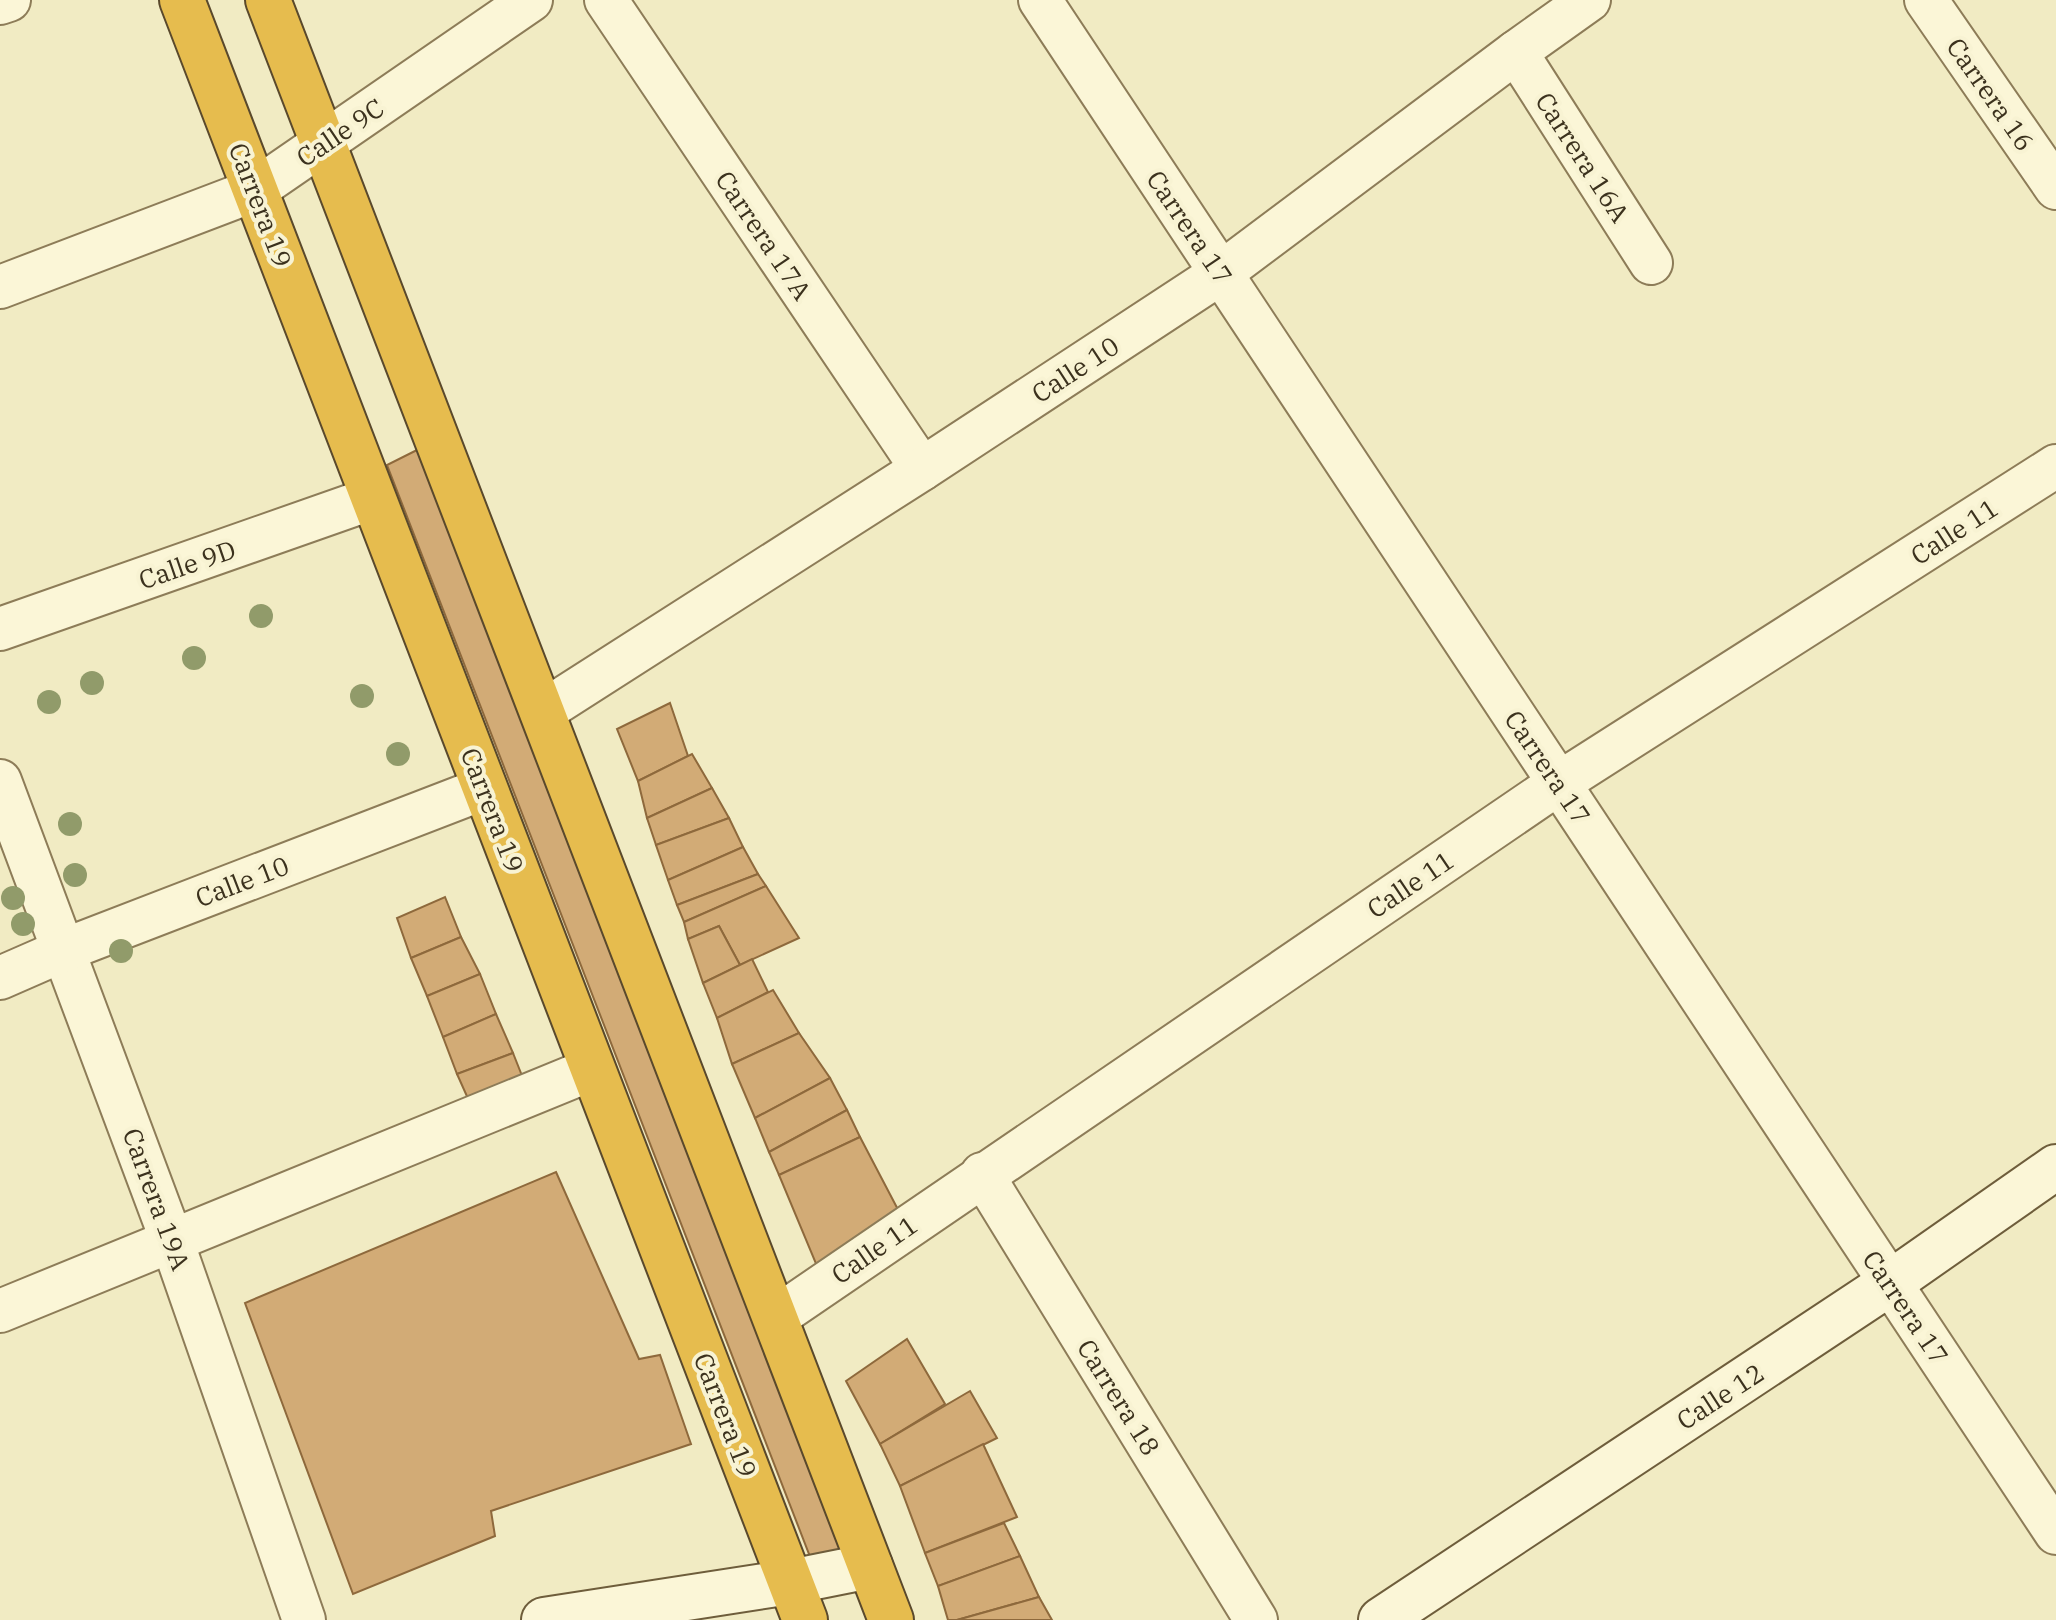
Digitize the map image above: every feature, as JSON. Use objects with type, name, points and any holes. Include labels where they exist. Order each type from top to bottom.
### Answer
[{"type":"highway","name":"Carrera 19","points":[[182,0],[798,1601]]},
{"type":"highway","points":[[268,0],[891,1620]]},
{"type":"street","points":[[0,3],[9,0]]},
{"type":"street","name":"Calle 9C","points":[[0,287],[255,190],[531,0]]},
{"type":"street","name":"Carrera 17A","points":[[606,0],[922,469]]},
{"type":"street","name":"Carrera 17","points":[[1040,0],[2056,1533]]},
{"type":"street","name":"Calle 10","points":[[542,712],[1221,273],[1589,0]]},
{"type":"street","name":"Carrera 16","points":[[1926,0],[2056,188]]},
{"type":"street","name":"Carrera 16A","points":[[1516,52],[1651,263]]},
{"type":"street","name":"Calle 11","points":[[775,1318],[1559,783],[2056,466]]},
{"type":"street","name":"Calle 9D","points":[[0,629],[373,498]]},
{"type":"street","name":"Carrera 19A","points":[[0,781],[172,1241],[304,1620]]},
{"type":"street","name":"Calle 10","points":[[0,978],[64,950],[485,788]]},
{"type":"street","points":[[0,1311],[592,1069]]},
{"type":"street","name":"Calle 12","points":[[1381,1620],[1890,1283],[2056,1167]]},
{"type":"street","name":"Carrera 18","points":[[982,1174],[1256,1620]]},
{"type":"street","points":[[544,1620],[798,1601],[870,1566]]},
{"type":"building","points":[[419,449],[838,1538],[840,1551],[813,1561],[387,465]]},
{"type":"building","points":[[670,703],[688,756],[638,781],[617,729]]},
{"type":"building","points":[[692,754],[712,788],[647,818],[638,781]]},
{"type":"building","points":[[712,788],[729,818],[656,845],[647,818]]},
{"type":"building","points":[[729,818],[743,847],[668,880],[656,845]]},
{"type":"building","points":[[743,847],[758,874],[677,905],[668,880]]},
{"type":"building","points":[[758,874],[766,886],[684,922],[677,905]]},
{"type":"building","points":[[766,886],[799,938],[740,965],[719,926],[688,939],[684,922]]},
{"type":"building","points":[[445,897],[461,937],[411,958],[397,918]]},
{"type":"building","points":[[719,926],[740,965],[703,983],[688,939]]},
{"type":"building","points":[[461,937],[480,974],[427,996],[411,958]]},
{"type":"building","points":[[752,959],[768,992],[717,1018],[703,983]]},
{"type":"building","points":[[480,974],[496,1014],[443,1037],[427,996]]},
{"type":"building","points":[[773,990],[799,1033],[732,1064],[717,1018]]},
{"type":"building","points":[[496,1014],[513,1053],[457,1074],[443,1037]]},
{"type":"building","points":[[799,1033],[830,1078],[755,1118],[732,1064]]},
{"type":"building","points":[[513,1053],[528,1091],[474,1112],[457,1074]]},
{"type":"building","points":[[830,1078],[847,1110],[769,1152],[755,1118]]},
{"type":"building","points":[[847,1110],[860,1137],[779,1175],[769,1152]]},
{"type":"building","points":[[860,1137],[905,1223],[822,1278],[779,1175]]},
{"type":"building","points":[[556,1172],[639,1359],[660,1355],[691,1444],[491,1511],[495,1536],[353,1594],[245,1303]]},
{"type":"building","points":[[907,1339],[945,1404],[880,1444],[846,1381]]},
{"type":"building","points":[[970,1391],[997,1438],[900,1486],[880,1444]]},
{"type":"building","points":[[983,1444],[1017,1517],[925,1553],[900,1486]]},
{"type":"building","points":[[1004,1523],[1020,1556],[938,1586],[925,1553]]},
{"type":"building","points":[[1020,1556],[1039,1597],[948,1620],[938,1586]]},
{"type":"building","points":[[1039,1597],[1052,1620],[957,1620]]}]
